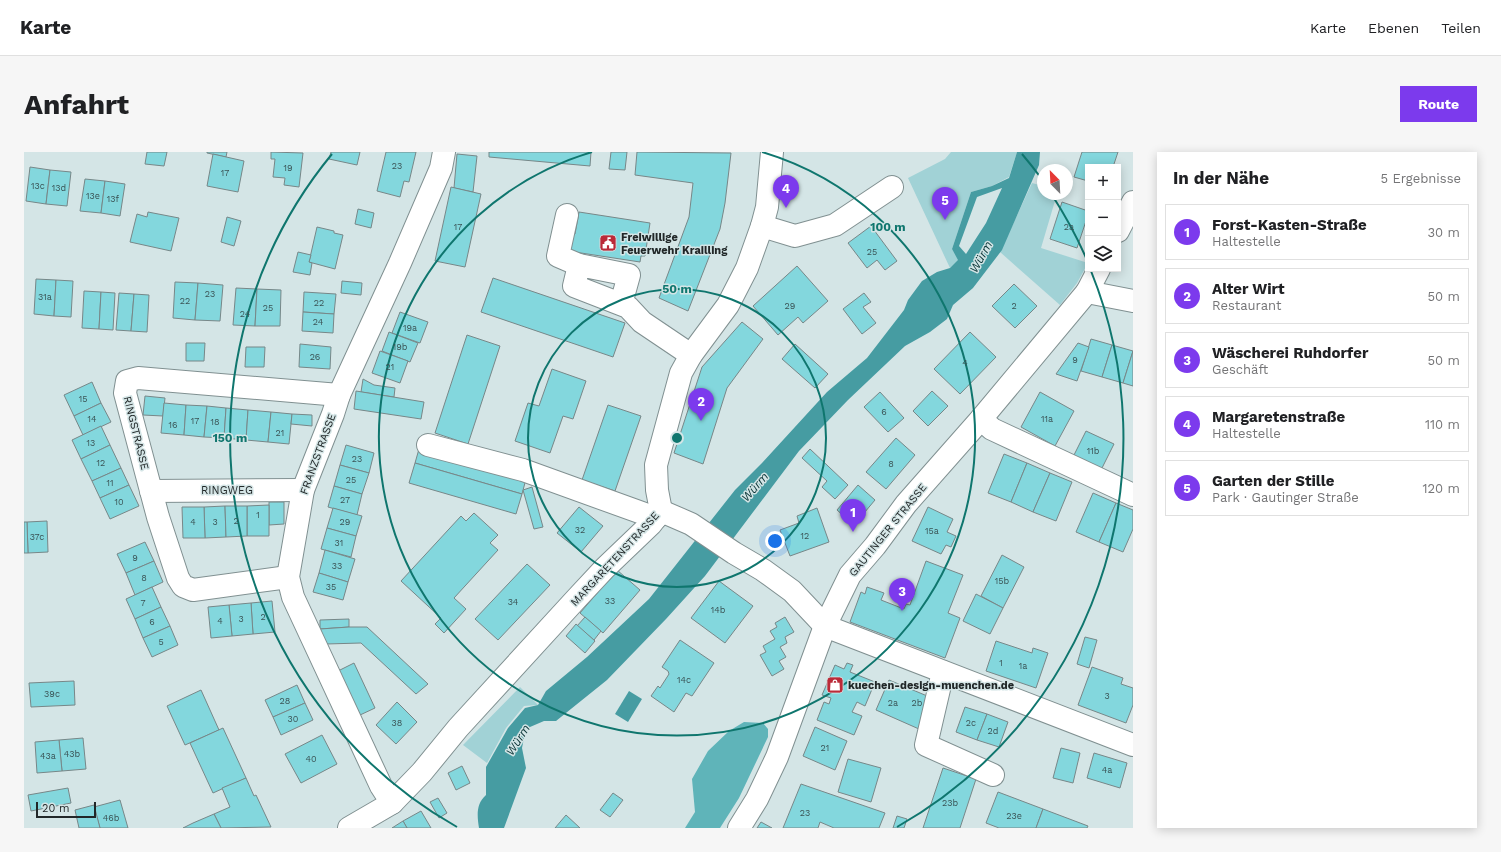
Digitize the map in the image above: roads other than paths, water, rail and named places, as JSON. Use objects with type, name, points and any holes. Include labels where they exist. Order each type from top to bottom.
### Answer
[{"type":"street","name":"FRANZSTRASSE","points":[[392,803],[381,786],[296,604],[288,577],[303,490],[339,395],[400,263],[441,168],[444,152]]},
{"type":"street","name":"MARGARETENSTRASSE","points":[[350,828],[392,803],[422,772],[458,728],[582,593],[659,514],[656,465],[681,373],[691,355],[728,304],[747,268],[762,226],[769,193],[772,152]]},
{"type":"street","points":[[762,226],[796,236],[835,225],[892,187]]},
{"type":"street","points":[[1121,226],[1133,202]]},
{"type":"street","points":[[567,215],[558,256],[579,265],[629,275],[621,304]]},
{"type":"street","points":[[579,265],[574,286],[628,307],[642,322],[691,355]]},
{"type":"street","name":"GAUTINGER STRASSE","points":[[739,828],[757,799],[777,757],[825,626],[850,575],[906,504],[981,419],[1086,292],[1097,272]]},
{"type":"street","points":[[1086,292],[1133,301]]},
{"type":"street","name":"RINGSTRASSE","points":[[288,577],[193,590],[183,586],[178,578],[151,491],[125,393],[127,381],[138,378],[339,395]]},
{"type":"street","points":[[981,419],[992,429],[1133,495]]},
{"type":"street","points":[[428,445],[523,470],[691,524],[734,553],[763,570],[792,591],[825,626],[1133,745]]},
{"type":"street","name":"RINGWEG","points":[[151,491],[303,490]]},
{"type":"street","points":[[943,672],[926,745],[993,775]]},
{"type":"water","name":"Würm","points":[[1017,152],[1040,152],[1037,170],[1002,250],[973,288],[953,305],[947,319],[930,332],[905,346],[848,400],[799,451],[705,576],[607,680],[556,721],[544,721],[530,727],[524,738],[522,748],[526,768],[504,828],[479,828],[478,810],[480,802],[486,795],[486,767],[508,728],[525,708],[538,705],[546,691],[587,657],[649,599],[735,490],[762,463],[827,392],[867,358],[904,310],[908,300],[922,281],[937,272],[950,268],[958,260],[952,249],[971,192],[992,186],[1009,178]],"holes":[[[1002,188],[986,223],[966,254],[959,246],[977,197]]]},
{"type":"water","points":[[629,691],[642,699],[628,722],[615,714]]},
{"type":"place","name":"Margaretenstraße","points":[[786,208]]},
{"type":"place","name":"Garten der Stille","points":[[945,220]]},
{"type":"place","name":"Freiwillige Feuerwehr Krailling","points":[[608,243]]},
{"type":"place","name":"Alter Wirt","points":[[701,421]]},
{"type":"place","name":"Forst-Kasten-Straße","points":[[853,532]]},
{"type":"place","name":"Wäscherei Ruhdorfer","points":[[902,611]]},
{"type":"place","name":"kuechen-design-muenchen.de","points":[[835,685]]}]
